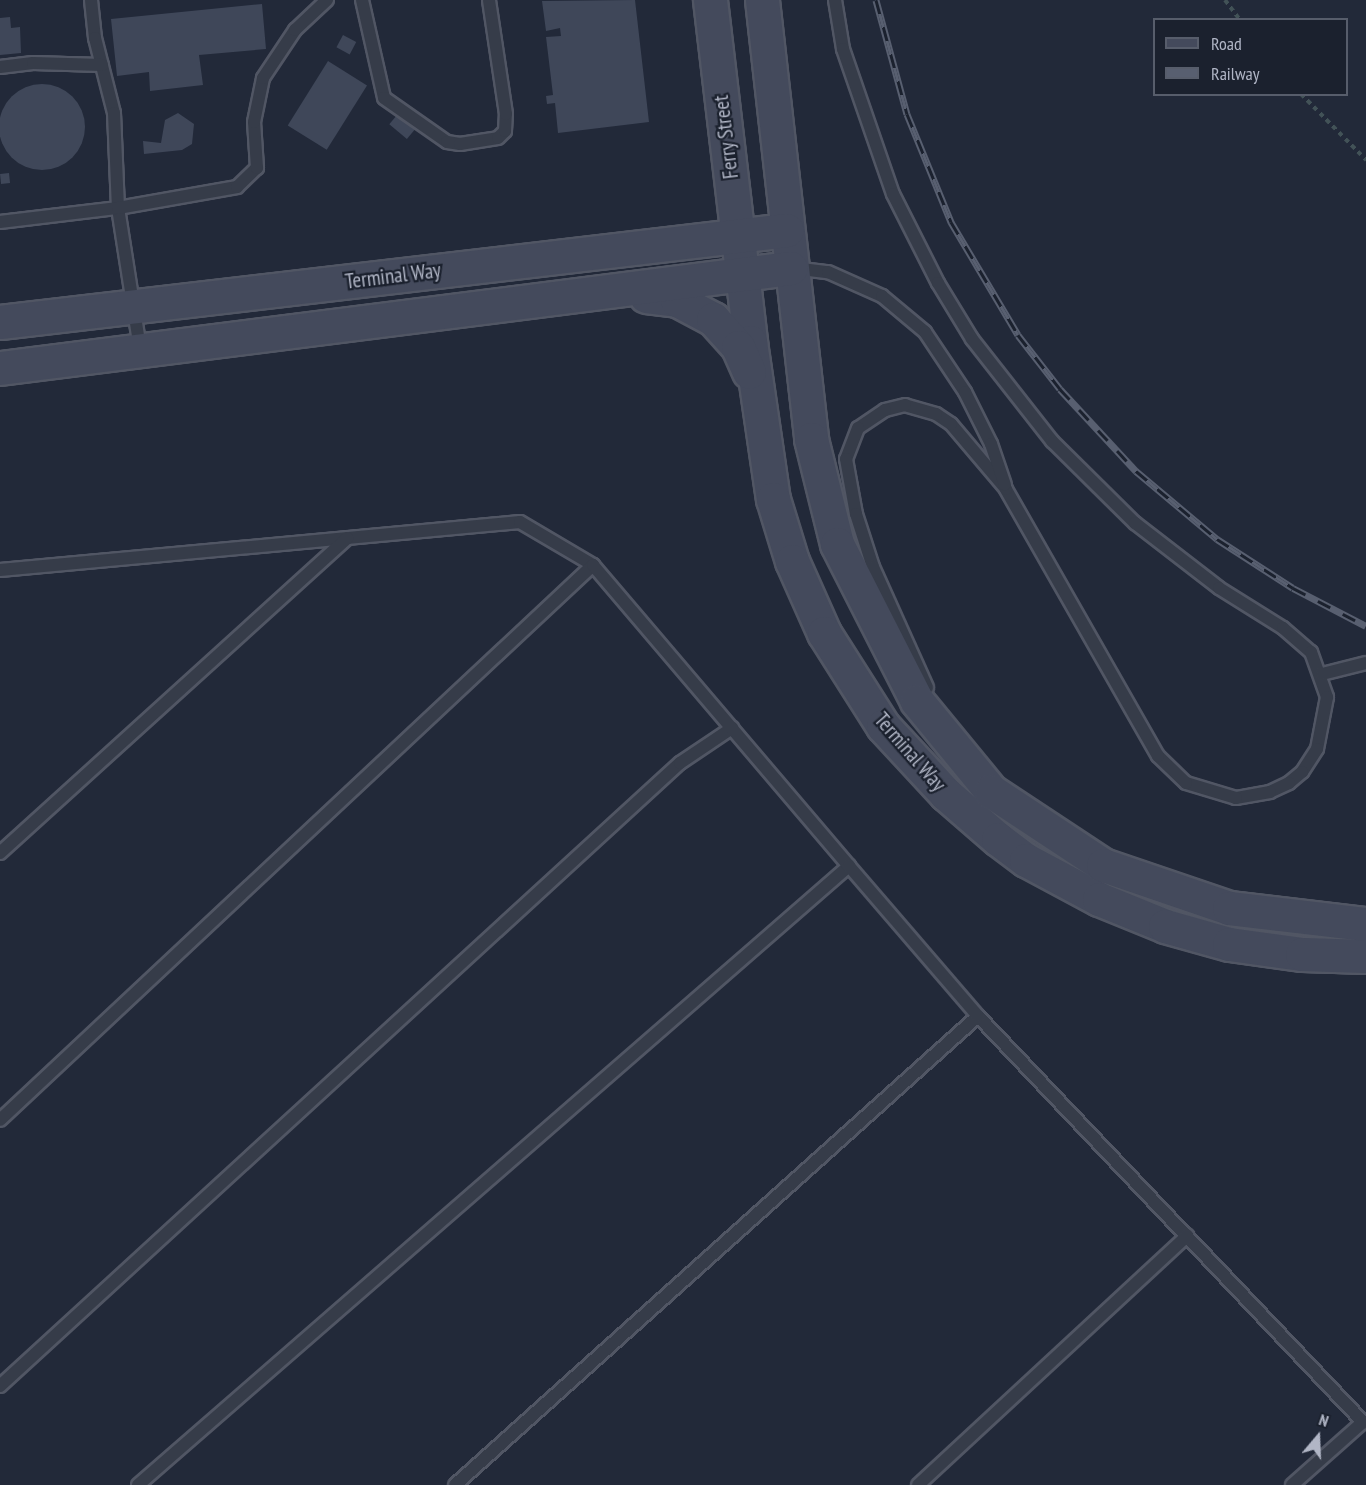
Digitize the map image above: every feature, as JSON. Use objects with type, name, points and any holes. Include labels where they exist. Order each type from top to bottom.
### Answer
[{"type":"main road","name":"Ferry Street","points":[[710,0],[742,274]]},
{"type":"main road","points":[[762,0],[811,439],[837,544],[893,658],[917,701],[991,791],[1103,865],[1229,908],[1366,924]]},
{"type":"main road","name":"Terminal Way","points":[[0,322],[787,230]]},
{"type":"main road","name":"Terminal Way","points":[[0,368],[791,268]]},
{"type":"main road","name":"Terminal Way","points":[[742,274],[773,499],[792,561],[824,633],[883,726],[946,794],[1026,860],[1133,915],[1197,936],[1261,950],[1366,956]]},
{"type":"main road","points":[[611,291],[677,300],[713,319],[738,347],[756,387]]},
{"type":"lane","points":[[91,0],[102,65],[114,113],[118,208],[140,350]]},
{"type":"lane","points":[[0,222],[118,208],[237,187],[257,168],[254,122],[263,78],[295,30],[327,0]]},
{"type":"lane","points":[[362,0],[384,98],[447,142],[460,144],[498,138],[505,131],[507,114],[489,0]]},
{"type":"lane","points":[[791,268],[828,272],[873,292],[926,332],[944,355],[986,433],[1006,489],[1158,756],[1186,783],[1214,795],[1252,797],[1289,783],[1302,772],[1317,749],[1326,714],[1322,674],[1311,652],[1299,640],[1219,588],[1135,523],[1077,468],[1007,388],[938,283],[893,194],[850,70],[835,0]]},
{"type":"lane","points":[[0,67],[33,63],[102,65]]},
{"type":"lane","points":[[948,741],[873,567],[848,481],[849,444],[858,429],[885,410],[906,405],[923,408],[951,424],[1006,489]]},
{"type":"lane","points":[[0,570],[520,522],[593,565],[978,1016],[1363,1422],[1292,1485]]},
{"type":"lane","points":[[0,853],[347,538]]},
{"type":"lane","points":[[0,1120],[593,565]]},
{"type":"lane","points":[[1322,674],[1366,663]]},
{"type":"lane","points":[[0,1386],[680,764],[732,728]]},
{"type":"lane","points":[[138,1485],[849,866]]},
{"type":"lane","points":[[455,1485],[978,1016]]},
{"type":"lane","points":[[918,1485],[1187,1236]]},
{"type":"path","points":[[1225,0],[1238,18]]},
{"type":"path","points":[[1302,96],[1366,160]]},
{"type":"building","points":[[635,0],[649,122],[558,133],[555,103],[547,104],[546,96],[553,95],[546,37],[561,36],[560,28],[546,31],[542,1]]},
{"type":"building","points":[[262,4],[266,49],[199,55],[203,85],[150,91],[149,72],[117,76],[111,19]]},
{"type":"building","points":[[10,17],[11,28],[20,27],[21,53],[0,55],[0,18]]},
{"type":"building","points":[[343,35],[356,42],[350,54],[336,47]]},
{"type":"building","points":[[328,61],[367,85],[327,150],[288,125]]},
{"type":"building","points":[[34,84],[50,84],[73,96],[82,110],[85,127],[82,144],[73,158],[50,170],[34,170],[18,163],[6,151],[-1,135],[-1,119],[6,103],[18,91]]},
{"type":"building","points":[[178,113],[194,124],[192,144],[182,150],[144,154],[143,141],[161,143],[165,120]]},
{"type":"building","points":[[397,115],[415,130],[407,139],[389,124]]},
{"type":"building","points":[[9,173],[10,183],[1,184],[0,174]]},
{"type":"railway","points":[[876,0],[907,114],[951,222],[1018,335],[1060,389],[1136,471],[1217,539],[1293,588],[1366,626]]}]
